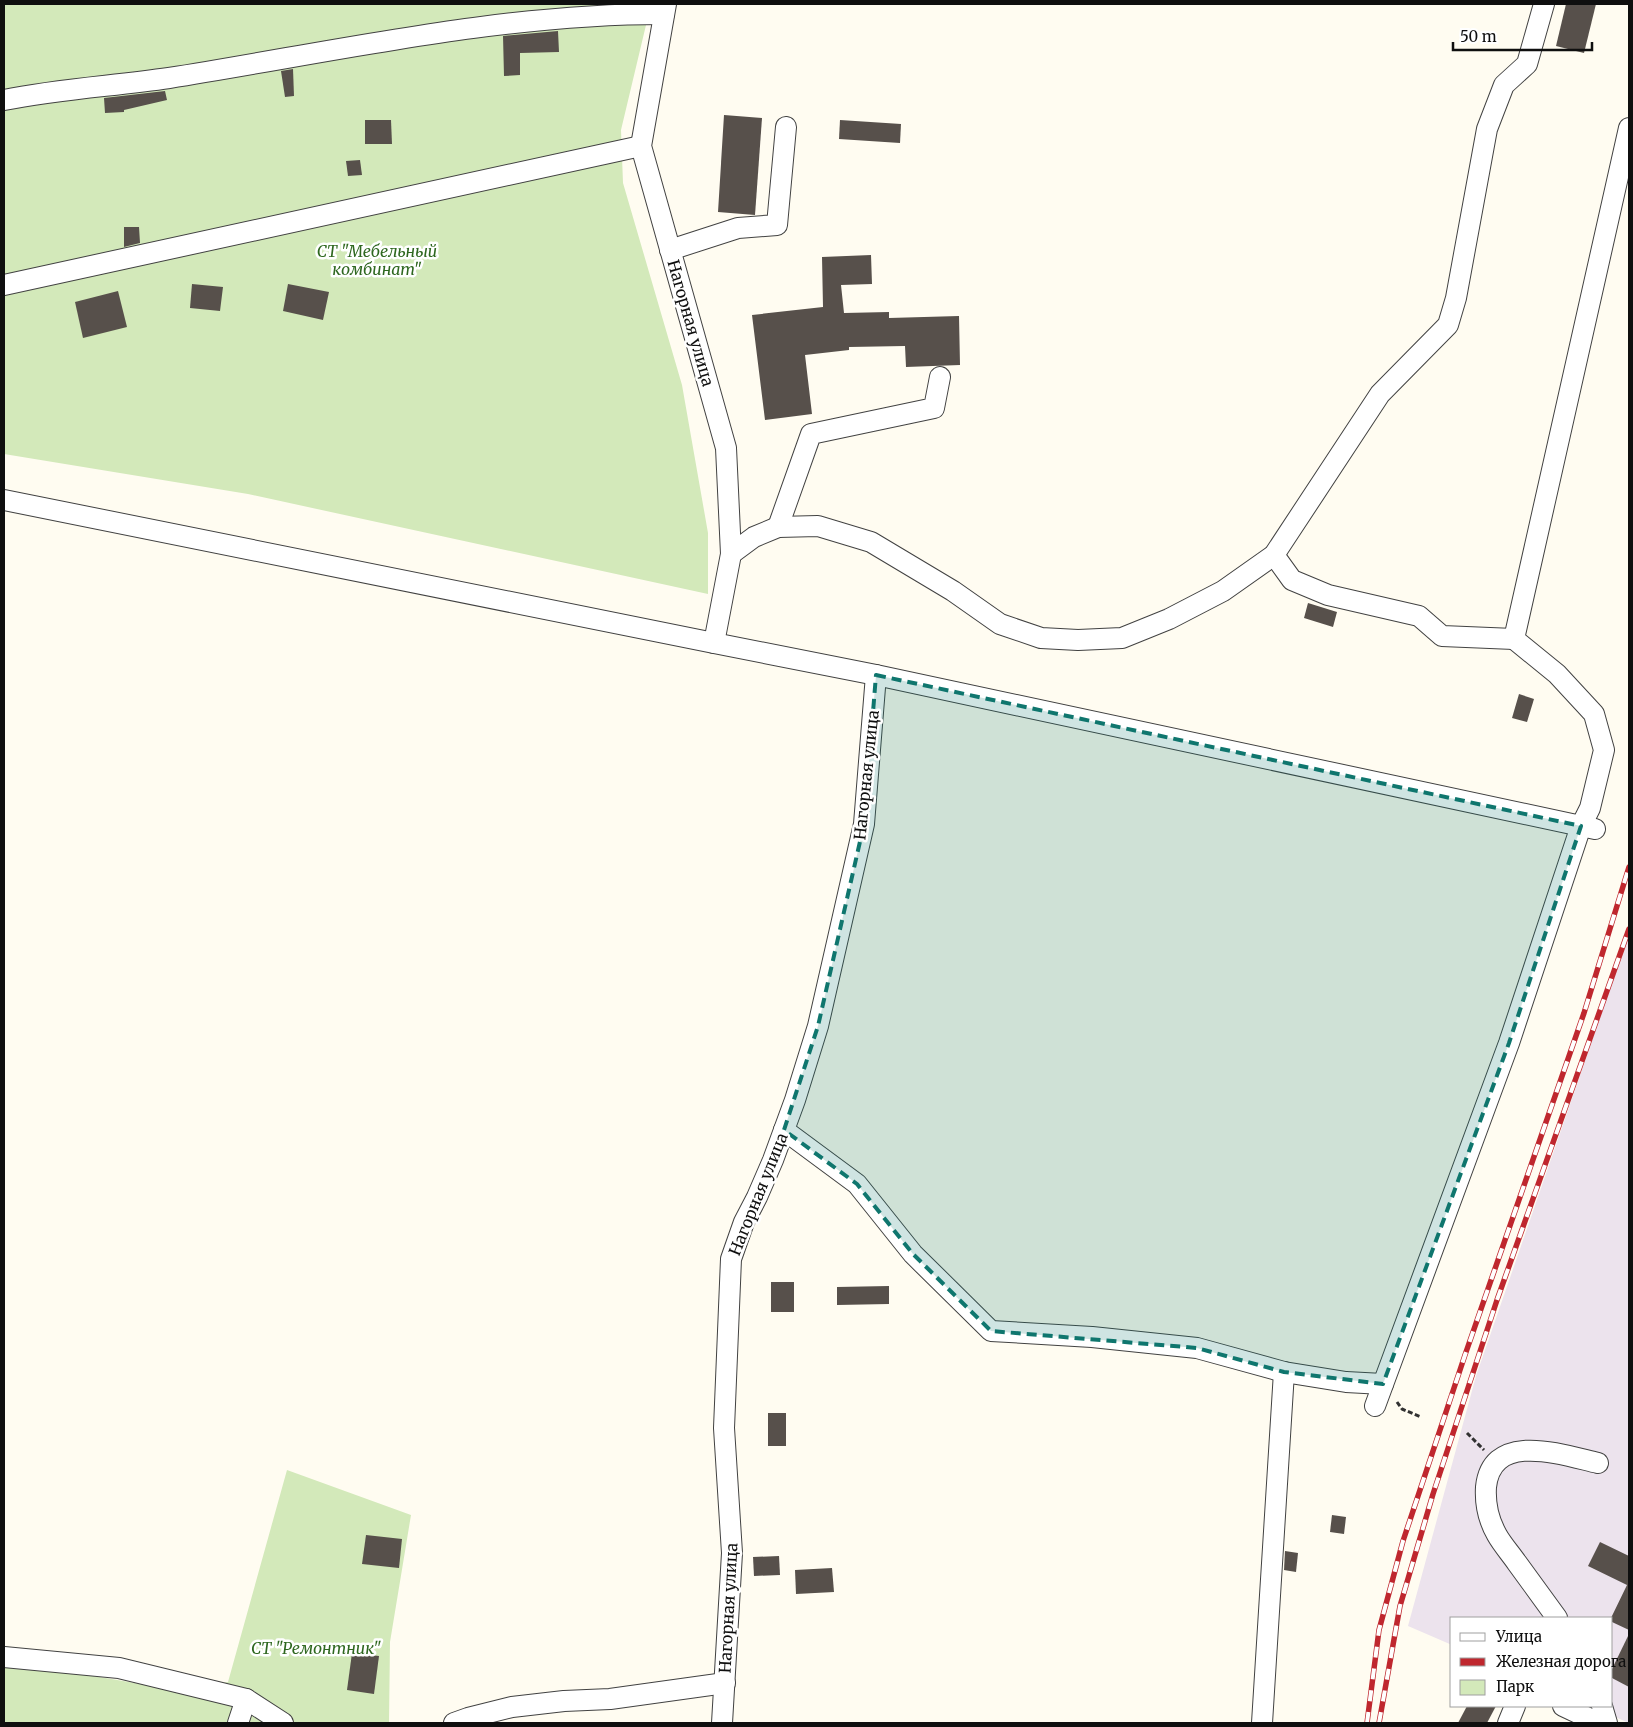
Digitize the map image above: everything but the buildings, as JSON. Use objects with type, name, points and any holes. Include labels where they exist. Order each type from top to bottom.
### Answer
[{"type":"street","points":[[732,554],[754,537],[778,527],[818,526],[871,542],[954,592],[1000,624],[1041,638],[1078,640],[1122,638],[1169,619],[1223,590],[1274,555],[1380,394],[1448,325],[1456,298],[1487,129],[1504,85],[1527,64],[1544,4]]},
{"type":"street","points":[[4,100],[40,93],[167,78],[332,49],[538,20],[665,9]]},
{"type":"street","name":"Нагорная улица","points":[[665,9],[641,146],[726,448],[732,554],[714,644]]},
{"type":"street","points":[[670,250],[738,228],[777,225],[786,128]]},
{"type":"street","points":[[1514,640],[1629,128]]},
{"type":"street","points":[[4,285],[641,146]]},
{"type":"street","points":[[778,527],[811,434],[934,408],[940,377]]},
{"type":"street","points":[[4,500],[876,675],[1588,828]]},
{"type":"street","points":[[1274,555],[1292,580],[1328,594],[1419,616],[1442,636],[1514,640],[1557,674],[1594,714],[1604,750],[1590,808],[1588,828],[1375,1406]]},
{"type":"street","name":"Нагорная улица","points":[[722,1723],[732,1553],[724,1428],[731,1259],[744,1222],[757,1197],[784,1130],[818,1026],[864,824],[876,675]]},
{"type":"street","points":[[784,1130],[856,1184],[912,1254],[991,1331],[1092,1337],[1197,1348],[1284,1372],[1346,1382],[1383,1384]]},
{"type":"street","points":[[1262,1723],[1284,1372]]},
{"type":"street","points":[[1556,1617],[1496,1534],[1485,1498],[1488,1473],[1503,1457],[1518,1452],[1534,1450],[1598,1463]]},
{"type":"street","points":[[4,1657],[119,1668],[246,1699],[284,1723]]},
{"type":"street","points":[[454,1723],[512,1707],[564,1701],[610,1699],[724,1683]]},
{"type":"street","points":[[238,1723],[246,1699]]},
{"type":"street","points":[[1508,1723],[1515,1707]]},
{"type":"street","points":[[1565,1707],[1599,1723]]},
{"type":"street","points":[[1602,1707],[1607,1723]]},
{"type":"path","points":[[1383,1384],[1402,1409],[1421,1417]]},
{"type":"path","points":[[1467,1433],[1497,1462]]},
{"type":"highlighted area","points":[[876,675],[1581,826],[1509,1043],[1383,1384],[1284,1372],[1197,1348],[991,1331],[913,1254],[857,1184],[784,1130],[818,1026],[864,824]]},
{"type":"shaded area","points":[[1629,934],[1629,1723],[1592,1707],[1613,1707],[1613,1617],[1450,1617],[1450,1644],[1408,1626],[1476,1376]]},
{"type":"green space","name":"СТ \"Мебельный комбинат\"","points":[[4,4],[651,4],[621,130],[623,183],[682,385],[708,533],[708,594],[248,494],[4,454]]},
{"type":"green space","name":"СТ \"Ремонтник\"","points":[[287,1470],[411,1515],[390,1642],[389,1723],[4,1723],[4,1668],[29,1665],[170,1689],[228,1682]]},
{"type":"railway","points":[[1367,1723],[1379,1630],[1403,1541],[1465,1355],[1584,1013],[1629,867]]},
{"type":"railway","points":[[1379,1723],[1400,1606],[1433,1494],[1497,1300],[1629,929]]}]
